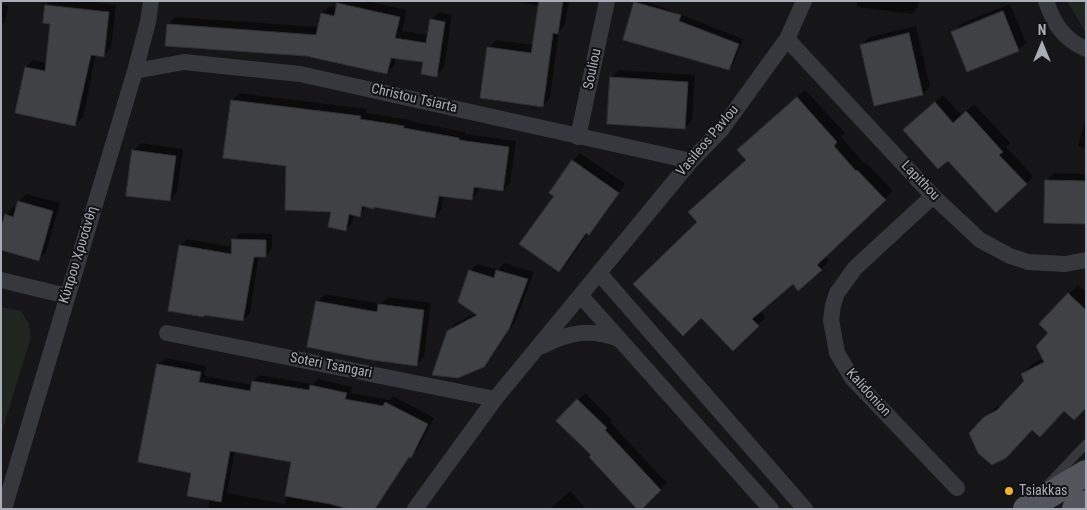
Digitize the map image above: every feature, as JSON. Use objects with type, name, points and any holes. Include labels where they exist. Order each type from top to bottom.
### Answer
[{"type":"main road","points":[[1025,509],[1086,473]]},
{"type":"main road","points":[[1076,509],[1086,503]]},
{"type":"street","name":"Κύπρου Χρυσάνθη","points":[[4,509],[7,482],[67,296],[135,71],[148,22],[151,1]]},
{"type":"street","name":"Souliou","points":[[578,137],[606,1]]},
{"type":"street","name":"Vasileos Pavlou","points":[[415,509],[495,399],[691,161],[721,130],[787,39],[804,1]]},
{"type":"street","points":[[1046,1],[1054,22],[1072,42],[1086,49]]},
{"type":"street","name":"Lapithou","points":[[787,39],[933,196],[980,240],[1010,256],[1028,262],[1065,264],[1086,260]]},
{"type":"street","name":"Christou Tsiarta","points":[[135,71],[184,62],[300,74],[691,161]]},
{"type":"street","name":"Kalidonion","points":[[933,196],[855,268],[838,293],[831,320],[837,353],[852,378],[957,488]]},
{"type":"street","points":[[600,273],[805,509]]},
{"type":"street","points":[[1,280],[67,296]]},
{"type":"street","points":[[581,296],[771,509]]},
{"type":"street","name":"Soteri Tsangari","points":[[166,333],[495,399]]},
{"type":"street","points":[[538,348],[562,336],[579,333],[605,334],[620,339]]},
{"type":"lane","points":[[1025,509],[1086,444]]},
{"type":"shaded area","points":[[1067,1],[1086,1],[1086,31],[1085,31]]},
{"type":"shaded area","points":[[1,307],[21,311],[29,324],[31,337],[1,434]]},
{"type":"building","points":[[539,1],[563,1],[558,34],[553,33],[543,107],[480,98],[487,47],[531,53]]},
{"type":"building","points":[[634,2],[681,15],[679,21],[739,44],[729,70],[623,40]]},
{"type":"building","points":[[337,3],[400,17],[395,38],[426,43],[430,19],[445,22],[437,77],[421,74],[423,62],[391,58],[387,74],[306,56],[165,46],[167,24],[316,35],[321,13],[334,16]]},
{"type":"building","points":[[45,5],[109,12],[104,57],[91,55],[75,126],[15,113],[25,67],[45,71],[50,24],[43,23]]},
{"type":"building","points":[[1003,11],[1019,51],[967,72],[951,32]]},
{"type":"building","points":[[909,33],[923,95],[874,106],[860,45]]},
{"type":"building","points":[[610,77],[688,82],[685,129],[607,124]]},
{"type":"building","points":[[797,97],[837,142],[834,146],[886,200],[817,265],[822,270],[798,291],[793,284],[752,319],[759,326],[733,351],[701,318],[683,336],[633,284],[697,222],[688,212],[746,160],[737,150]]},
{"type":"building","points":[[231,100],[361,116],[360,119],[404,126],[404,128],[459,138],[459,140],[509,147],[503,191],[474,187],[472,200],[439,196],[435,218],[362,206],[360,217],[349,214],[346,231],[328,227],[331,212],[285,210],[286,166],[223,158]]},
{"type":"building","points":[[935,102],[953,123],[966,111],[1003,152],[999,155],[1027,184],[996,213],[948,161],[938,169],[903,130]]},
{"type":"building","points":[[132,150],[176,156],[170,201],[126,196]]},
{"type":"building","points":[[572,160],[619,193],[589,235],[586,233],[559,272],[519,244],[554,196],[549,193]]},
{"type":"building","points":[[1045,180],[1086,181],[1086,224],[1044,223]]},
{"type":"building","points":[[18,201],[53,211],[39,261],[1,250],[1,226],[5,214],[13,217]]},
{"type":"building","points":[[232,239],[266,240],[266,257],[254,257],[243,321],[168,311],[179,245],[231,254]]},
{"type":"building","points":[[469,270],[494,278],[496,270],[528,279],[509,329],[484,367],[458,378],[432,375],[447,331],[477,315],[458,302]]},
{"type":"building","points":[[1068,293],[1086,310],[1086,408],[1074,420],[1064,411],[1040,437],[1032,430],[1006,458],[992,465],[978,453],[969,433],[984,417],[997,410],[1024,381],[1021,374],[1044,362],[1036,346],[1048,333],[1039,324]]},
{"type":"building","points":[[316,301],[377,312],[378,304],[424,310],[417,366],[372,360],[307,347]]},
{"type":"building","points":[[157,364],[201,372],[199,382],[250,391],[252,381],[309,390],[310,385],[347,393],[345,399],[383,406],[385,402],[428,424],[411,458],[409,457],[375,509],[348,509],[285,496],[291,462],[230,451],[221,502],[187,496],[191,473],[138,462]]},
{"type":"building","points":[[577,399],[607,428],[605,430],[661,490],[642,509],[637,509],[589,457],[591,455],[556,421]]},
{"type":"place","name":"Tsiakkas","points":[[1009,491]]}]
